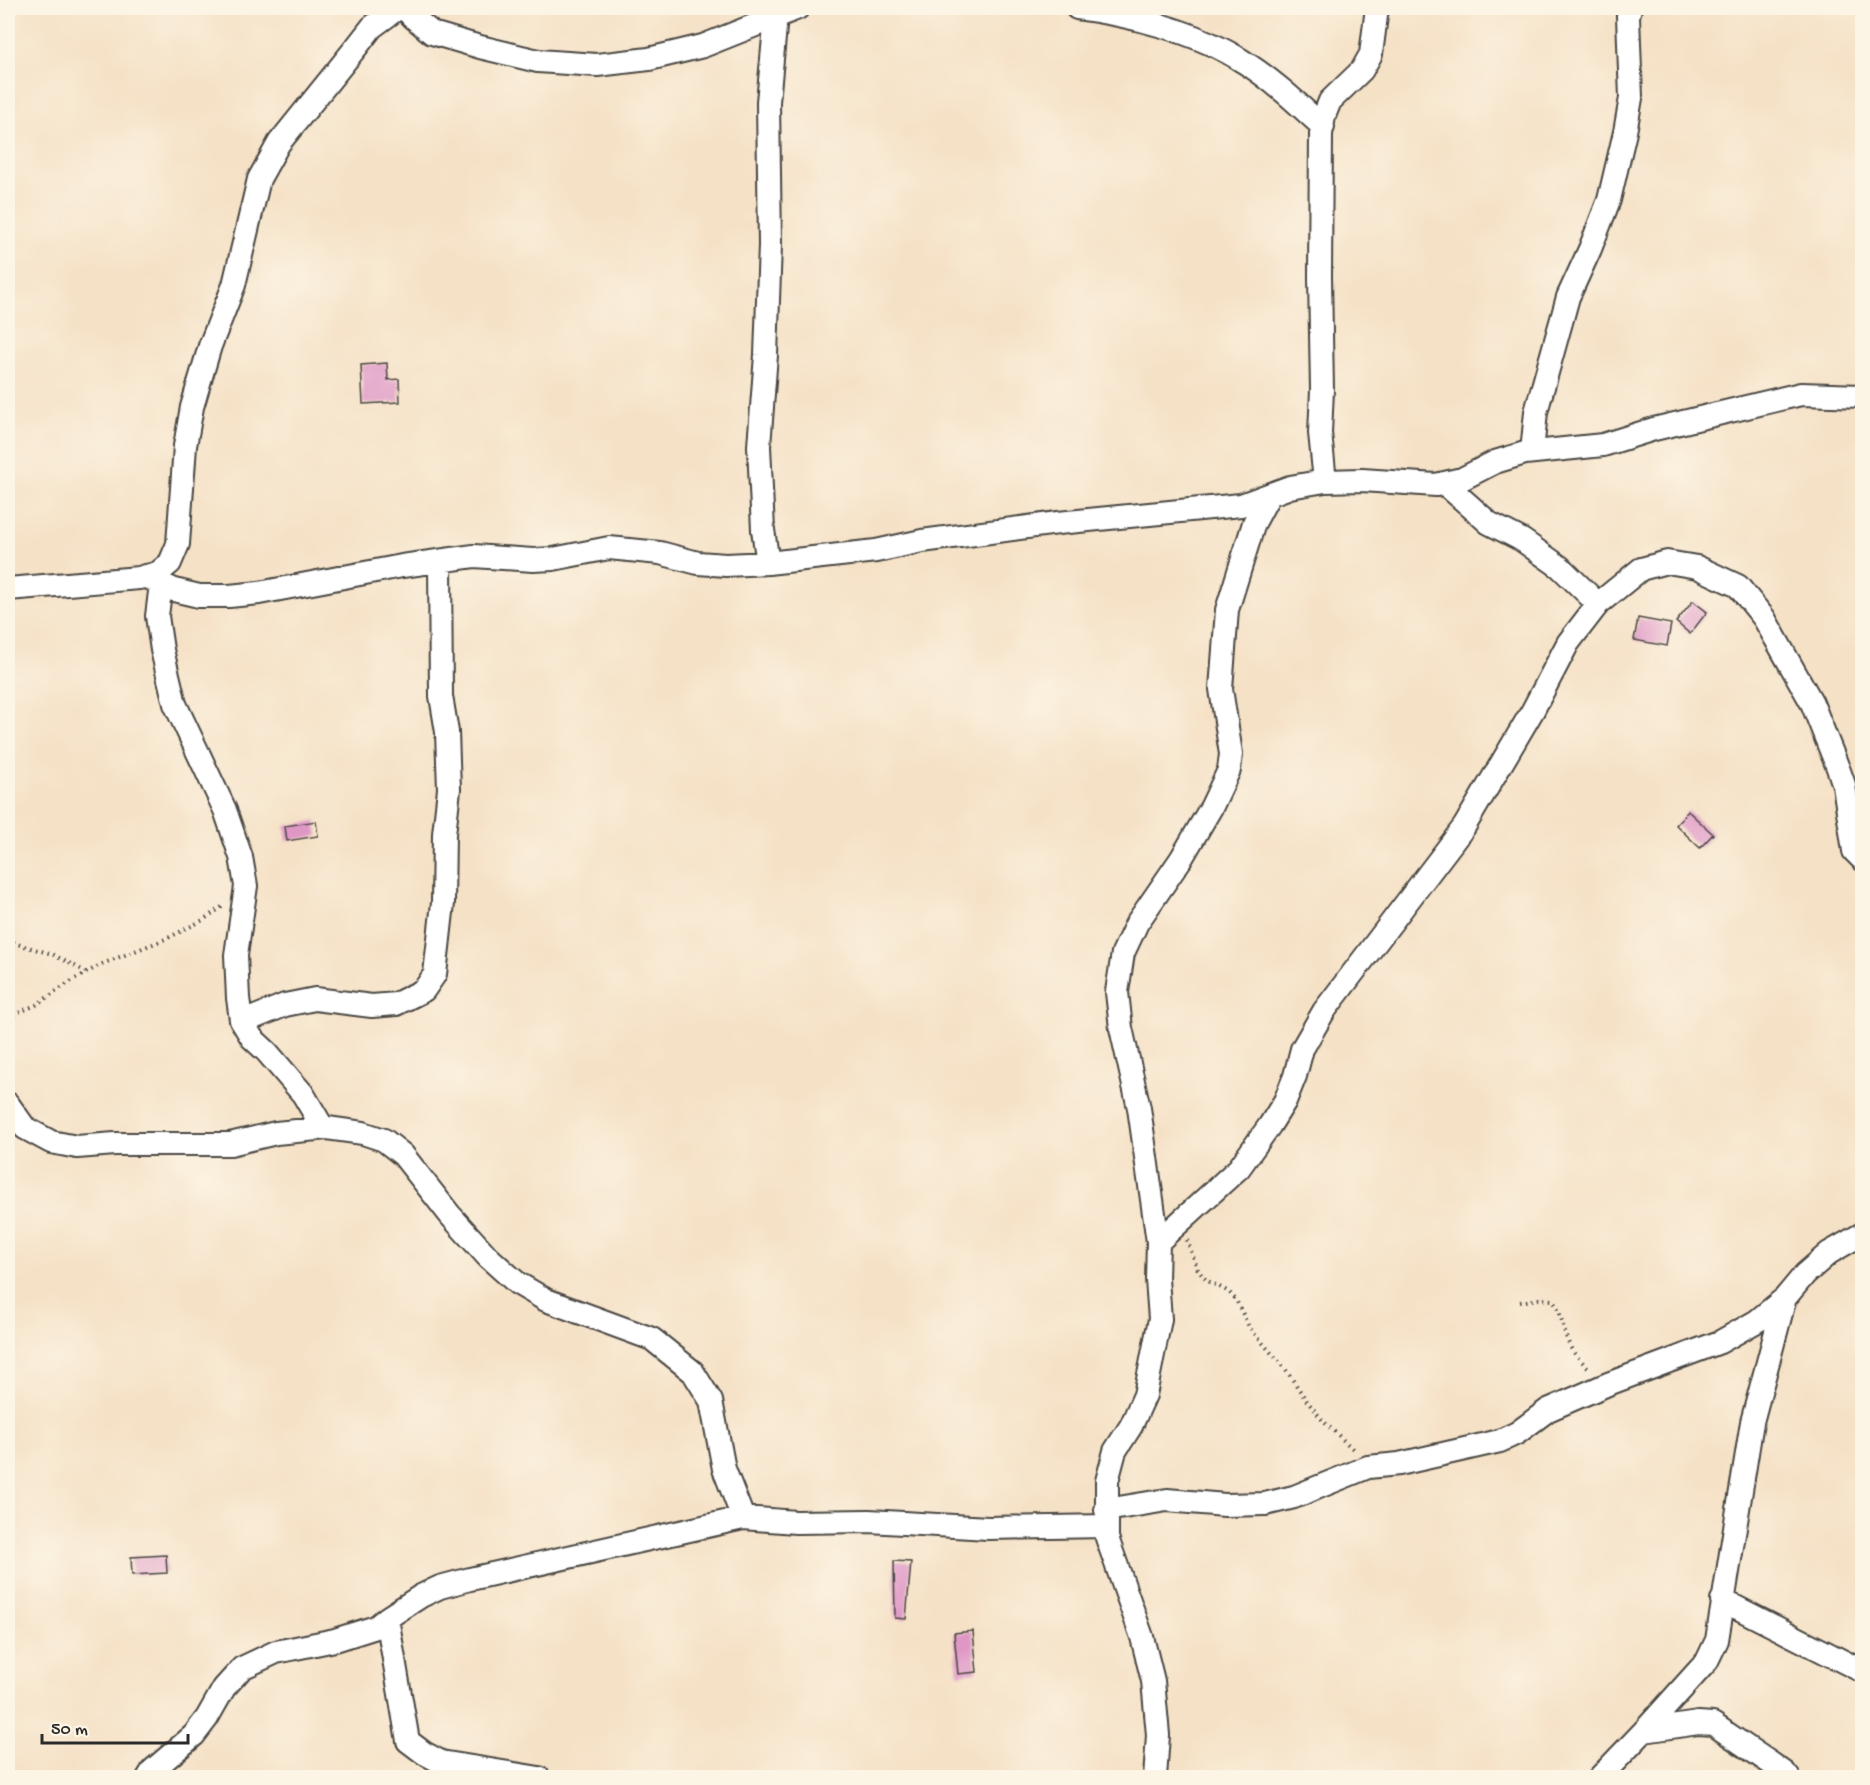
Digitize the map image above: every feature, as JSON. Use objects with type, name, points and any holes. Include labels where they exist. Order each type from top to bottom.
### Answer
[{"type":"street","points":[[323,1128],[303,1094],[252,1038],[241,1020],[236,955],[246,886],[241,857],[225,810],[176,704],[162,650],[153,580],[170,563],[178,544],[184,446],[192,407],[210,346],[234,285],[259,179],[279,143],[372,27],[397,8],[432,33],[480,47],[538,61],[597,65],[649,59],[703,46],[798,8]]},
{"type":"street","points":[[1077,8],[1139,20],[1195,37],[1244,61],[1289,96],[1323,127]]},
{"type":"street","points":[[1325,481],[1320,433],[1322,390],[1320,277],[1324,116],[1330,101],[1362,70],[1371,54],[1377,8]]},
{"type":"street","points":[[1532,452],[1536,412],[1568,297],[1609,200],[1631,98],[1628,16],[1630,8]]},
{"type":"street","points":[[768,563],[763,530],[759,446],[766,355],[770,245],[768,102],[776,16]]},
{"type":"street","points":[[8,589],[153,580],[174,590],[199,596],[229,596],[259,593],[474,556],[553,559],[609,548],[660,553],[698,563],[726,565],[768,563],[876,551],[922,541],[1058,523],[1241,505],[1290,487],[1325,481],[1362,480],[1409,485],[1444,483],[1462,479],[1495,462],[1532,452],[1603,445],[1654,429],[1801,394],[1863,396]]},
{"type":"street","points":[[1444,483],[1489,523],[1522,540],[1560,567],[1598,603]]},
{"type":"street","points":[[1155,1778],[1158,1735],[1153,1681],[1142,1637],[1107,1538],[1106,1518],[1107,1481],[1115,1451],[1131,1426],[1145,1395],[1160,1319],[1157,1279],[1158,1242],[1139,1107],[1121,1028],[1117,992],[1123,953],[1137,923],[1181,859],[1212,806],[1229,770],[1231,754],[1221,689],[1227,610],[1254,524],[1269,495]]},
{"type":"street","points":[[241,1020],[285,1005],[315,999],[372,1006],[396,1004],[424,990],[435,974],[449,789],[447,732],[441,696],[440,561]]},
{"type":"street","points":[[1158,1242],[1239,1168],[1270,1125],[1285,1101],[1302,1049],[1311,1031],[1464,826],[1533,710],[1568,643],[1598,603],[1641,569],[1667,562],[1697,567],[1738,586],[1764,618],[1812,703],[1844,785],[1854,852],[1863,859]]},
{"type":"street","points":[[8,1104],[25,1128],[51,1142],[77,1147],[115,1144],[230,1144],[276,1133],[323,1128],[363,1133],[384,1140],[403,1155],[457,1223],[488,1257],[517,1283],[546,1300],[652,1340],[693,1372],[711,1401],[724,1469],[743,1518]]},
{"type":"street","points":[[148,1778],[153,1770],[194,1735],[207,1718],[224,1688],[242,1668],[276,1652],[376,1627],[387,1617],[440,1587],[743,1518],[796,1522],[869,1521],[988,1528],[1106,1518],[1167,1500],[1225,1505],[1266,1504],[1288,1499],[1368,1467],[1399,1464],[1500,1441],[1548,1410],[1608,1384],[1720,1342],[1757,1321],[1785,1298],[1805,1274],[1829,1253],[1863,1234]]},
{"type":"street","points":[[1599,1778],[1707,1661],[1717,1640],[1752,1422],[1785,1298]]},
{"type":"street","points":[[1722,1600],[1863,1671]]},
{"type":"street","points":[[387,1617],[408,1741],[441,1762],[539,1778]]},
{"type":"street","points":[[1644,1731],[1698,1723],[1713,1724],[1789,1778]]},
{"type":"path","points":[[8,1017],[36,1005],[102,964],[168,939],[203,920],[246,886]]},
{"type":"path","points":[[8,939],[17,944],[52,954],[87,972]]},
{"type":"path","points":[[1183,1219],[1183,1230],[1198,1270],[1206,1280],[1228,1292],[1236,1300],[1249,1327],[1286,1370],[1318,1415],[1353,1448],[1368,1467]]},
{"type":"path","points":[[1520,1302],[1539,1299],[1552,1300],[1561,1315],[1569,1346],[1582,1363],[1608,1384]]},
{"type":"building","points":[[387,363],[388,380],[399,379],[400,402],[363,404],[361,365]]},
{"type":"building","points":[[1693,601],[1707,612],[1690,634],[1676,622]]},
{"type":"building","points":[[1638,618],[1671,624],[1667,646],[1634,640]]},
{"type":"building","points":[[1688,811],[1713,834],[1700,848],[1676,825]]},
{"type":"building","points":[[316,821],[318,836],[287,841],[285,826]]},
{"type":"building","points":[[166,1555],[167,1573],[132,1575],[131,1557]]},
{"type":"building","points":[[894,1561],[911,1562],[906,1619],[895,1618]]},
{"type":"building","points":[[973,1631],[977,1672],[958,1674],[954,1633]]}]
